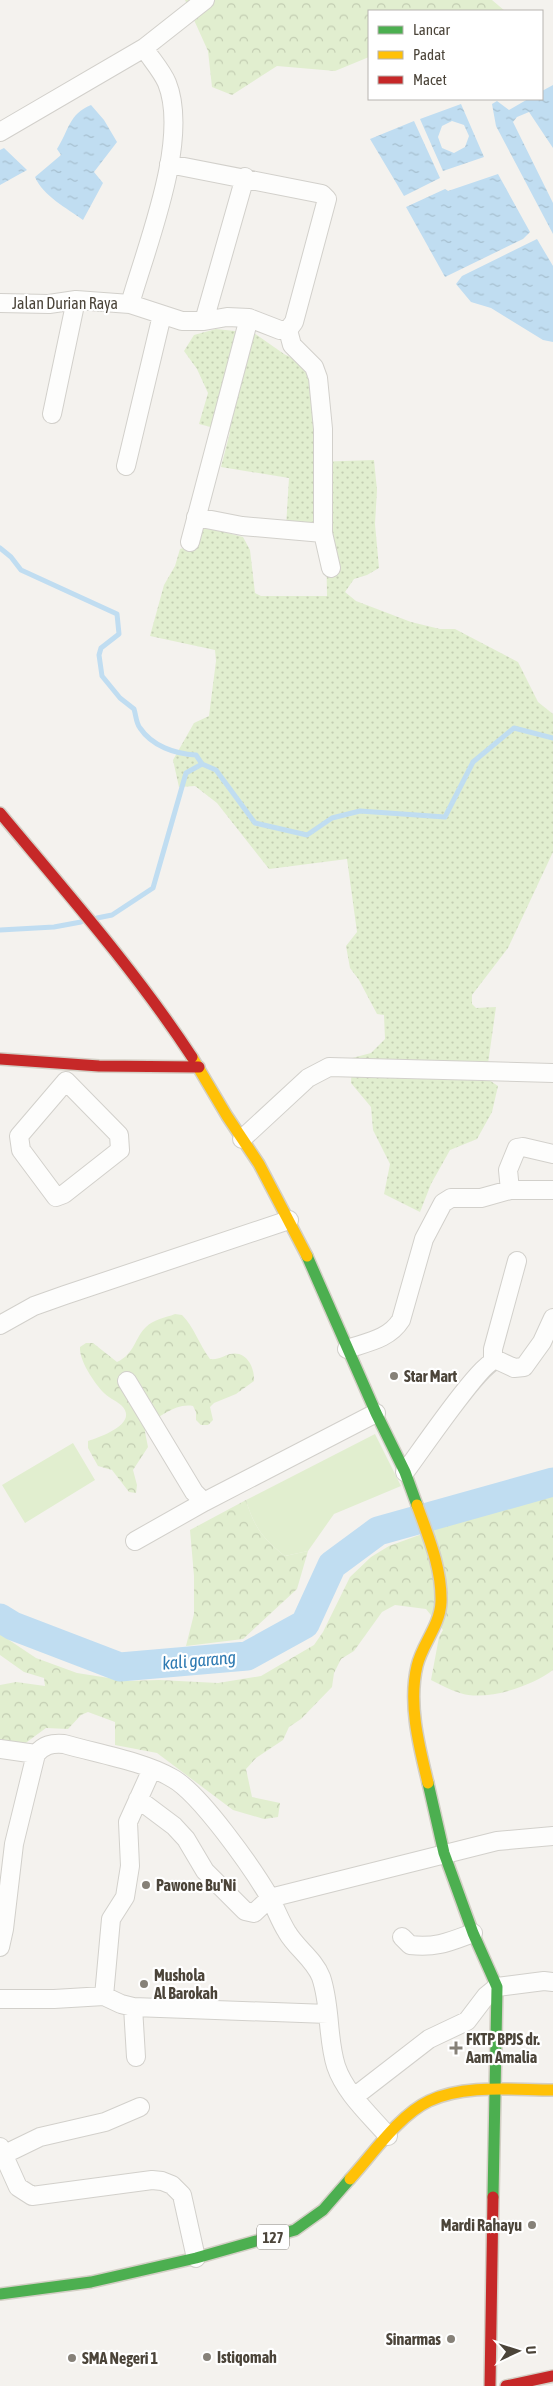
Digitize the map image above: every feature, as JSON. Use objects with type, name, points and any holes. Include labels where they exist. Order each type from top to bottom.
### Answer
[{"type":"main road","points":[[0,813],[98,930],[172,1026],[259,1164],[316,1274],[347,1349],[405,1472],[418,1502],[438,1565],[441,1602],[436,1627],[418,1664],[414,1683],[414,1703],[416,1732],[424,1774],[444,1853],[473,1933],[497,1986],[490,2386]]},
{"type":"main road","points":[[0,1060],[65,1073],[122,1068],[199,1067]]},
{"type":"main road","name":"127","points":[[0,2294],[91,2282],[196,2258],[295,2230],[310,2221],[336,2198],[388,2136],[410,2114],[428,2102],[445,2095],[496,2090],[553,2090]]},
{"type":"main road","points":[[506,2386],[553,2376]]},
{"type":"street","points":[[0,132],[144,48],[205,0]]},
{"type":"street","points":[[130,304],[169,164],[173,119],[167,83],[144,48]]},
{"type":"street","points":[[169,164],[245,177],[322,194],[327,198],[294,322],[288,330]]},
{"type":"street","points":[[204,321],[245,177]]},
{"type":"street","points":[[52,414],[76,300]]},
{"type":"street","name":"Jalan Durian Raya","points":[[0,303],[49,304],[76,300],[130,304],[182,321],[204,321],[227,317],[249,318]]},
{"type":"street","points":[[126,466],[162,315]]},
{"type":"street","points":[[190,542],[249,318],[280,330],[288,330]]},
{"type":"street","points":[[288,330],[292,345],[314,367],[318,378],[323,429],[323,533],[331,568]]},
{"type":"street","points":[[196,517],[242,526],[323,533]]},
{"type":"street","points":[[242,1139],[308,1078],[329,1067],[553,1073]]},
{"type":"street","points":[[65,1073],[119,1135],[121,1145],[120,1150],[64,1194],[56,1196],[21,1150],[19,1136],[65,1073]]},
{"type":"street","points":[[510,1190],[508,1170],[517,1148],[523,1147],[553,1154]]},
{"type":"street","points":[[347,1349],[387,1336],[395,1329],[406,1303],[424,1238],[443,1203],[451,1198],[481,1198],[510,1190],[553,1189]]},
{"type":"street","points":[[0,1326],[34,1306],[289,1220]]},
{"type":"street","points":[[405,1472],[461,1396],[493,1360],[493,1349],[517,1261]]},
{"type":"street","points":[[493,1360],[514,1368],[524,1367],[547,1346],[553,1318]]},
{"type":"street","points":[[127,1381],[194,1492],[204,1502]]},
{"type":"street","points":[[135,1542],[204,1502],[376,1413]]},
{"type":"street","points":[[0,1946],[4,1929],[14,1844],[36,1754],[44,1746],[54,1743],[152,1769],[172,1778],[188,1788],[220,1827],[270,1898],[287,1933],[313,1962],[320,1976],[336,2066],[341,2078],[354,2097],[388,2136]]},
{"type":"street","points":[[0,1749],[36,1754]]},
{"type":"street","points":[[104,1996],[111,1919],[125,1897],[130,1866],[128,1822],[152,1769]]},
{"type":"street","points":[[138,1799],[174,1826],[186,1839],[205,1872],[245,1911],[254,1913],[270,1898],[444,1853],[497,1841],[553,1836]]},
{"type":"street","points":[[402,1936],[410,1946],[428,1947],[437,1946],[473,1933]]},
{"type":"street","points":[[354,2097],[429,2039],[467,2021],[486,1996],[497,1986],[544,1981],[553,1982]]},
{"type":"street","points":[[0,1999],[54,1999],[104,1996],[133,2007],[328,2014]]},
{"type":"street","points":[[133,2007],[136,2057]]},
{"type":"street","points":[[140,2107],[105,2122],[40,2137],[2,2151],[18,2187],[32,2196],[152,2180],[172,2185],[182,2195],[196,2258]]},
{"type":"green space","points":[[185,0],[492,0],[504,10],[368,10],[368,57],[335,71],[277,66],[232,95],[212,87],[208,51]]},
{"type":"green space","points":[[216,329],[254,333],[284,354],[306,365],[312,385],[314,462],[374,460],[377,490],[375,524],[379,568],[367,575],[354,579],[345,592],[356,601],[411,622],[440,629],[455,629],[518,662],[538,702],[553,714],[553,852],[508,948],[472,995],[472,1004],[476,1008],[496,1007],[486,1078],[498,1086],[492,1112],[477,1139],[450,1150],[431,1184],[420,1212],[384,1194],[390,1164],[373,1130],[371,1107],[351,1083],[352,1058],[371,1053],[385,1039],[384,1015],[377,1014],[359,980],[350,968],[346,946],[357,932],[347,859],[269,869],[217,803],[195,786],[179,787],[173,760],[194,723],[209,716],[216,661],[215,650],[150,636],[164,585],[175,566],[180,549],[193,545],[200,526],[243,537],[250,550],[255,593],[261,596],[327,596],[326,537],[286,527],[289,478],[221,467],[230,432],[199,424],[208,393],[197,369],[184,351],[194,335]]},
{"type":"green space","points":[[175,1314],[182,1315],[186,1320],[210,1359],[236,1353],[245,1357],[253,1370],[254,1381],[236,1394],[214,1403],[210,1407],[213,1420],[208,1425],[201,1425],[196,1420],[196,1412],[193,1406],[186,1406],[168,1411],[146,1425],[145,1432],[148,1447],[133,1470],[137,1485],[136,1493],[129,1492],[112,1470],[98,1466],[88,1448],[88,1441],[109,1433],[122,1423],[126,1418],[126,1412],[121,1405],[104,1393],[95,1382],[84,1364],[80,1347],[86,1343],[93,1343],[117,1362],[128,1355],[142,1331],[149,1324]]},
{"type":"green space","points":[[375,1434],[401,1486],[334,1514],[308,1551],[285,1556],[260,1532],[252,1518],[246,1500]]},
{"type":"green space","points":[[73,1443],[95,1480],[25,1523],[2,1485]]},
{"type":"green space","points":[[553,1491],[553,1670],[533,1682],[508,1691],[483,1695],[460,1693],[431,1680],[439,1637],[443,1630],[426,1609],[395,1605],[382,1612],[354,1651],[341,1659],[334,1673],[332,1687],[301,1719],[289,1727],[283,1740],[256,1758],[246,1769],[252,1797],[280,1803],[278,1817],[264,1819],[233,1810],[157,1753],[115,1745],[115,1722],[88,1712],[81,1715],[68,1729],[46,1728],[16,1750],[0,1746],[0,1685],[16,1682],[45,1686],[44,1678],[24,1672],[0,1655],[0,1634],[36,1658],[77,1673],[128,1681],[159,1680],[218,1683],[261,1676],[314,1645],[323,1632],[350,1577],[371,1557],[389,1546],[522,1498]]},
{"type":"green space","points":[[246,1500],[252,1518],[260,1532],[277,1550],[285,1556],[308,1551],[297,1589],[243,1639],[186,1646],[194,1614],[194,1576],[190,1530]]},
{"type":"water","points":[[553,85],[553,148],[529,112],[517,117],[513,122],[553,203],[553,234],[496,126],[492,104],[497,101],[509,110],[526,100],[543,100],[543,90]]},
{"type":"water","points":[[461,104],[484,157],[443,171],[420,119]],"holes":[[[452,121],[464,125],[469,136],[465,147],[454,153],[442,148],[438,137],[442,126]]]},
{"type":"water","points":[[91,105],[104,120],[117,142],[94,172],[103,183],[83,220],[49,196],[35,177],[61,155],[57,149],[70,123],[78,113]]},
{"type":"water","points":[[414,121],[440,178],[404,196],[370,139]]},
{"type":"water","points":[[4,148],[27,170],[0,185],[0,150]]},
{"type":"water","points":[[498,174],[530,232],[523,239],[445,277],[406,207],[445,189],[448,191]]},
{"type":"water","points":[[537,239],[553,266],[553,342],[543,340],[491,308],[471,302],[456,284],[462,276]]},
{"type":"waterway","points":[[0,548],[11,557],[21,570],[117,614],[119,634],[101,648],[99,655],[102,676],[120,698],[134,709],[139,726],[151,740],[172,751],[196,755],[202,764]]},
{"type":"waterway","points":[[97,918],[112,915],[153,888],[186,773],[202,764],[216,770],[255,823],[307,835],[332,818],[360,811],[445,817],[473,762],[514,728],[553,738]]},
{"type":"waterway","points":[[0,930],[54,927],[81,922]]},
{"type":"waterway","name":"kali garang","points":[[0,1618],[13,1626],[120,1667],[247,1656],[305,1624],[332,1565],[378,1531],[553,1482]]},
{"type":"traffic: fast","points":[[307,1256],[376,1413],[405,1472],[417,1505]]},
{"type":"traffic: fast","points":[[428,1783],[444,1853],[473,1933],[497,1987],[493,2197]]},
{"type":"traffic: fast","points":[[0,2294],[91,2282],[196,2258],[295,2230],[323,2210],[350,2179]]},
{"type":"traffic: slow","points":[[192,1057],[227,1116],[259,1164],[307,1256]]},
{"type":"traffic: slow","points":[[417,1505],[434,1552],[441,1589],[438,1619],[419,1658],[415,1680],[414,1710],[428,1783]]},
{"type":"traffic: slow","points":[[350,2179],[386,2136],[418,2107],[429,2101],[458,2092],[474,2090],[553,2090]]},
{"type":"traffic: jam","points":[[0,813],[124,962],[192,1057]]},
{"type":"traffic: jam","points":[[0,1059],[99,1066],[199,1067]]},
{"type":"traffic: jam","points":[[490,2386],[493,2197]]},
{"type":"traffic: jam","points":[[506,2386],[553,2376]]},
{"type":"place","name":"Star Mart","points":[[394,1376]]},
{"type":"place","name":"Pawone Bu'Ni","points":[[146,1885]]},
{"type":"place","name":"Mushola Al Barokah","points":[[144,1984]]},
{"type":"place","name":"FKTP BPJS dr. Aam Amalia","points":[[456,2048]]},
{"type":"place","name":"Mardi Rahayu","points":[[532,2225]]},
{"type":"place","name":"Sinarmas","points":[[451,2339]]},
{"type":"place","name":"Istiqomah","points":[[207,2357]]},
{"type":"place","name":"SMA Negeri 1","points":[[72,2358]]}]
